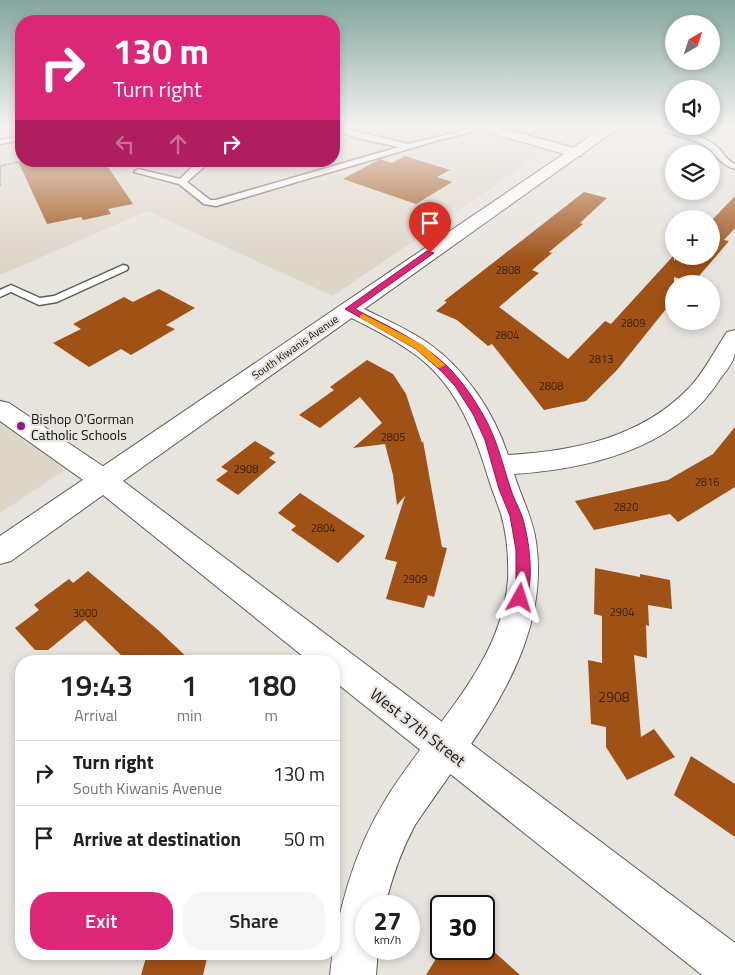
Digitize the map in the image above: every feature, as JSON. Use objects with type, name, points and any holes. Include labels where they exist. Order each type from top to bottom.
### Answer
[{"type":"street","name":"South Kiwanis Avenue","points":[[0,552],[549,172]]},
{"type":"street","points":[[349,309],[420,347],[444,368],[458,384],[478,414],[490,440],[516,516],[522,550],[523,583],[514,628],[500,663],[446,749],[401,812],[385,842],[363,906],[353,975]]},
{"type":"street","points":[[497,465],[540,463],[572,458],[613,447],[646,432],[675,414],[697,394],[735,337]]},
{"type":"street","name":"West 37th Street","points":[[0,409],[103,480],[326,655]]},
{"type":"street","name":"West 37th Street","points":[[340,666],[735,972]]},
{"type":"lane","points":[[138,172],[182,182],[207,202],[216,203],[322,172]]},
{"type":"lane","points":[[182,182],[194,172]]},
{"type":"lane","points":[[0,294],[11,288],[39,302],[58,299],[123,268]]},
{"type":"path","points":[[0,172],[0,186]]},
{"type":"shaded area","points":[[0,172],[515,172],[333,296],[147,211],[0,275]]},
{"type":"shaded area","name":"Bishop O'Gorman Catholic Schools","points":[[0,397],[86,456],[0,513]]},
{"type":"building","points":[[23,172],[111,172],[133,204],[108,209],[111,214],[83,220],[81,217],[47,224]]},
{"type":"building","points":[[357,172],[447,172],[437,177],[452,182],[416,204],[343,179]]},
{"type":"building","points":[[584,192],[607,198],[580,223],[583,224],[549,252],[552,253],[532,270],[539,273],[499,307],[568,359],[605,321],[611,324],[665,265],[708,265],[700,275],[665,275],[665,310],[617,370],[586,401],[544,410],[492,344],[488,346],[457,320],[436,311],[447,302],[444,301]]},
{"type":"building","points":[[735,196],[735,228],[724,240],[729,241],[720,252],[720,212]]},
{"type":"building","points":[[159,289],[195,308],[166,325],[175,329],[131,355],[121,349],[89,367],[53,343],[81,329],[73,324],[124,297],[133,302]]},
{"type":"building","points":[[367,360],[393,374],[406,394],[422,443],[423,441],[442,547],[447,548],[434,597],[428,595],[424,608],[386,599],[397,562],[385,559],[405,496],[397,505],[393,475],[385,444],[353,448],[382,423],[360,397],[320,428],[299,415],[334,390],[330,387]]},
{"type":"building","points":[[735,427],[735,487],[678,522],[670,514],[594,530],[575,501],[668,480],[713,454]]},
{"type":"building","points":[[255,441],[275,453],[269,458],[276,462],[238,495],[216,480],[228,471],[221,467]]},
{"type":"building","points":[[300,493],[365,536],[338,563],[291,530],[296,526],[278,513]]},
{"type":"building","points":[[595,568],[640,577],[640,574],[670,580],[672,609],[648,605],[649,626],[646,625],[647,658],[634,655],[641,737],[654,729],[675,757],[627,780],[606,747],[606,727],[591,724],[588,660],[602,663],[602,616],[594,614]]},
{"type":"building","points":[[88,571],[185,655],[121,655],[85,620],[48,650],[35,650],[15,628],[39,610],[34,605],[69,579],[73,583]]},
{"type":"building","points":[[691,756],[735,784],[735,837],[674,795]]},
{"type":"building","points":[[495,953],[520,975],[426,975],[435,960],[495,960]]},
{"type":"building","points":[[145,960],[207,960],[203,975],[141,975]]},
{"type":"slow traffic","points":[[363,316],[420,347],[440,365]]},
{"type":"place","name":"Bishop O'Gorman Catholic Schools","points":[[21,426]]},
{"type":"route","points":[[430,253],[349,309],[420,347],[444,368],[458,384],[478,414],[490,440],[505,489],[516,516],[522,550],[523,583],[520,598]]}]
